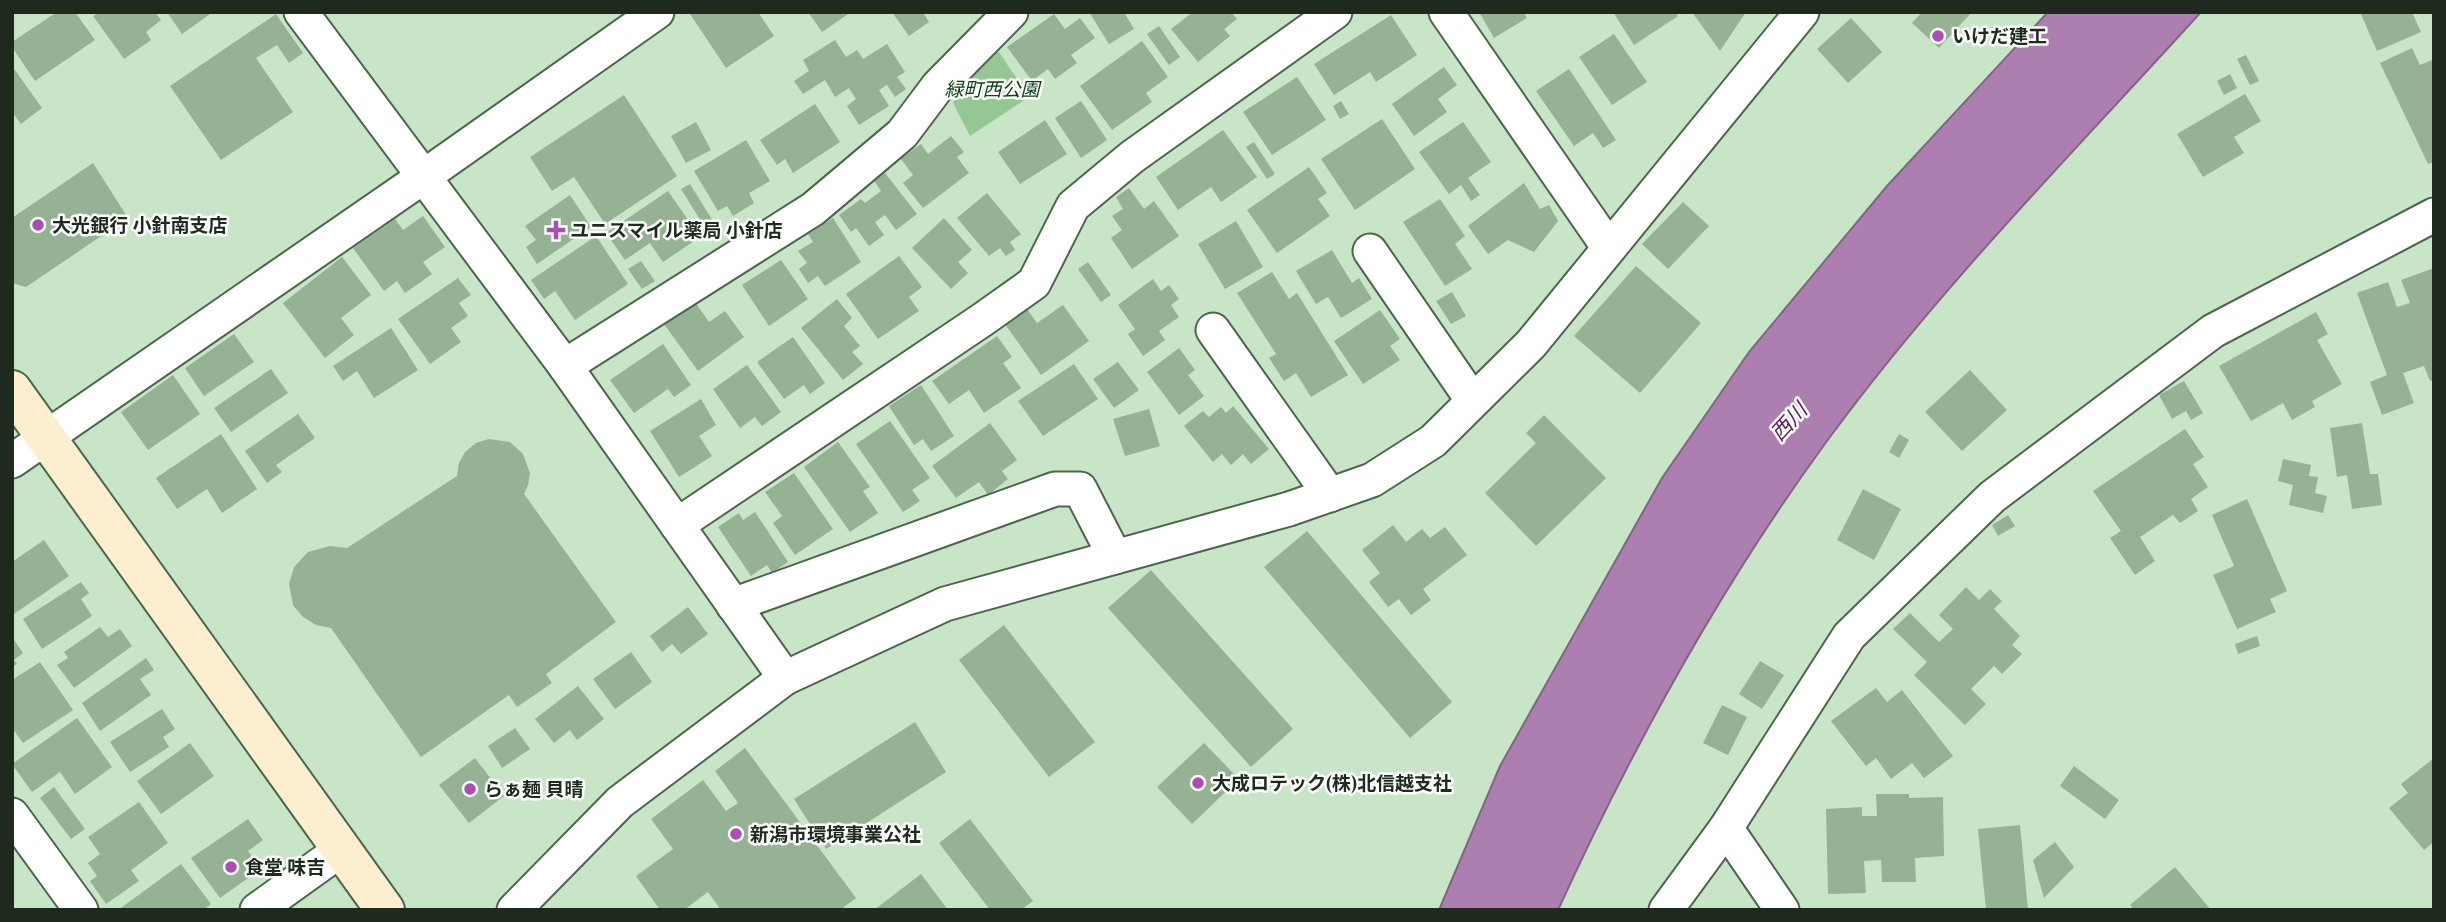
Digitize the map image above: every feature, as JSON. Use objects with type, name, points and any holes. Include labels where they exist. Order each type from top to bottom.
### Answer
[{"type":"street","points":[[301,12],[565,366],[785,678]]},
{"type":"street","points":[[12,461],[424,177],[657,12]]},
{"type":"street","points":[[565,366],[813,209],[902,134],[938,86],[1011,12]]},
{"type":"street","points":[[677,525],[1034,283],[1073,206],[1132,157],[1335,12]]},
{"type":"street","points":[[1446,12],[1609,248]]},
{"type":"street","points":[[514,910],[620,802],[785,678],[945,604],[1289,509],[1372,480],[1423,448],[1531,344],[1802,12]]},
{"type":"street","points":[[1667,910],[1726,828],[1849,636],[1992,497],[2213,331],[2434,215]]},
{"type":"street","points":[[1370,251],[1473,401]]},
{"type":"street","points":[[1213,330],[1330,495]]},
{"type":"street","points":[[12,390],[385,910]]},
{"type":"street","points":[[733,605],[1055,489],[1080,489],[1115,557]]},
{"type":"street","points":[[12,815],[81,910]]},
{"type":"street","points":[[1726,828],[1783,910]]},
{"type":"street","points":[[257,910],[341,849]]},
{"type":"green space","name":"緑町西公園","points":[[995,46],[1029,97],[970,136],[953,103],[975,66]]},
{"type":"water","name":"西川","points":[[2048,12],[2201,12],[1961,275],[1870,384],[1827,441],[1750,553],[1680,669],[1617,788],[1558,910],[1439,910],[1500,766],[1662,478],[1749,352],[1887,186]]},
{"type":"building","points":[[57,12],[75,12],[95,40],[35,81],[12,47],[12,42]]},
{"type":"building","points":[[99,12],[155,12],[161,20],[146,32],[151,40],[124,59],[93,16]]},
{"type":"building","points":[[167,12],[213,12],[182,34]]},
{"type":"building","points":[[758,12],[774,36],[726,68],[690,14]]},
{"type":"building","points":[[808,12],[851,12],[822,32]]},
{"type":"building","points":[[892,12],[923,12],[929,22],[909,36]]},
{"type":"building","points":[[1089,12],[1124,12],[1134,29],[1109,44]]},
{"type":"building","points":[[1193,12],[1231,12],[1237,19],[1224,29],[1230,36],[1198,62],[1171,29]]},
{"type":"building","points":[[1479,12],[1524,12],[1527,18],[1494,38]]},
{"type":"building","points":[[1613,12],[1675,12],[1678,16],[1634,45]]},
{"type":"building","points":[[1692,12],[1746,12],[1720,51]]},
{"type":"building","name":"いけだ建工","points":[[1922,12],[1972,12],[1939,48],[1912,23]]},
{"type":"building","points":[[2360,12],[2412,12],[2421,32],[2377,51]]},
{"type":"building","points":[[276,14],[303,53],[289,63],[277,45],[256,58],[293,112],[221,160],[170,86]]},
{"type":"building","points":[[1054,14],[1065,29],[1080,18],[1095,38],[1071,55],[1077,63],[1055,79],[1048,69],[1032,81],[1007,47]]},
{"type":"building","points":[[1391,15],[1417,55],[1376,82],[1370,72],[1334,95],[1314,64]]},
{"type":"building","points":[[1851,18],[1882,52],[1848,83],[1817,49]]},
{"type":"building","points":[[1159,26],[1180,57],[1169,65],[1147,34]]},
{"type":"building","points":[[1614,34],[1647,82],[1612,105],[1579,57]]},
{"type":"building","points":[[835,40],[846,57],[857,50],[863,59],[887,44],[905,72],[897,77],[906,89],[895,97],[887,85],[879,90],[889,106],[859,125],[847,106],[856,99],[849,88],[835,97],[825,80],[803,94],[794,81],[809,71],[803,60]]},
{"type":"building","points":[[1142,41],[1168,77],[1146,93],[1152,102],[1112,130],[1080,86]]},
{"type":"building","points":[[2412,48],[2420,65],[2434,59],[2434,162],[2428,164],[2380,63]]},
{"type":"building","points":[[2246,55],[2259,81],[2250,85],[2237,59]]},
{"type":"building","points":[[12,66],[42,108],[21,124],[12,112]]},
{"type":"building","points":[[1444,67],[1457,85],[1438,99],[1447,112],[1414,136],[1392,104]]},
{"type":"building","points":[[1569,69],[1616,140],[1603,148],[1593,133],[1574,146],[1536,91]]},
{"type":"building","points":[[2230,74],[2237,88],[2224,95],[2217,81]]},
{"type":"building","points":[[1297,77],[1326,120],[1272,155],[1243,112]]},
{"type":"building","points":[[2245,94],[2261,121],[2234,137],[2244,153],[2203,177],[2177,134]]},
{"type":"building","points":[[624,95],[677,176],[605,224],[574,177],[552,191],[530,157]]},
{"type":"building","points":[[1081,101],[1107,140],[1081,158],[1055,118]]},
{"type":"building","points":[[1341,101],[1349,114],[1340,119],[1333,106]]},
{"type":"building","points":[[815,104],[840,142],[793,173],[785,159],[777,165],[760,140]]},
{"type":"building","points":[[1382,119],[1415,169],[1355,210],[1321,159]]},
{"type":"building","points":[[1045,120],[1067,154],[1020,184],[998,152]]},
{"type":"building","points":[[696,122],[711,150],[686,163],[671,136]]},
{"type":"building","points":[[1463,122],[1491,162],[1468,178],[1480,195],[1471,201],[1461,185],[1449,194],[1419,152]]},
{"type":"building","points":[[1223,130],[1257,177],[1221,202],[1211,187],[1178,210],[1156,177]]},
{"type":"building","points":[[951,136],[964,152],[957,157],[969,173],[923,208],[903,183],[913,175],[901,159],[921,144],[928,154]]},
{"type":"building","points":[[746,140],[770,181],[749,193],[754,203],[733,216],[727,206],[718,211],[694,171]]},
{"type":"building","points":[[1254,142],[1275,174],[1267,179],[1246,147]]},
{"type":"building","points":[[93,163],[128,218],[26,287],[12,283],[12,218]]},
{"type":"building","points":[[1309,167],[1327,193],[1318,199],[1330,216],[1277,253],[1247,210]]},
{"type":"building","points":[[885,173],[917,214],[896,230],[885,215],[875,222],[884,235],[869,246],[856,228],[851,232],[839,215],[861,199],[865,203],[881,191],[874,181]]},
{"type":"building","points":[[1524,183],[1540,209],[1549,205],[1558,221],[1534,252],[1508,240],[1488,254],[1468,226]]},
{"type":"building","points":[[690,184],[723,237],[714,242],[681,189]]},
{"type":"building","points":[[1129,188],[1144,209],[1154,201],[1179,236],[1132,269],[1111,238],[1122,230],[1112,216],[1123,209],[1116,197]]},
{"type":"building","points":[[668,191],[700,237],[663,262],[650,243],[625,260],[606,233]]},
{"type":"building","points":[[987,193],[1021,234],[1010,242],[1015,250],[1006,256],[1000,248],[989,256],[957,218]]},
{"type":"building","points":[[570,195],[591,227],[537,264],[526,247],[536,240],[525,226]]},
{"type":"building","points":[[1440,199],[1465,236],[1455,244],[1472,269],[1445,286],[1403,222]]},
{"type":"building","points":[[1683,202],[1709,226],[1668,269],[1642,244]]},
{"type":"building","points":[[423,216],[445,247],[423,262],[432,274],[405,293],[397,281],[384,291],[353,248],[395,219],[403,230]]},
{"type":"building","points":[[833,218],[861,262],[825,286],[818,276],[808,283],[799,269],[807,263],[798,251],[813,242],[808,234]]},
{"type":"building","points":[[944,218],[972,250],[958,262],[968,273],[951,289],[912,248]]},
{"type":"building","points":[[1236,221],[1263,267],[1225,289],[1198,244]]},
{"type":"building","points":[[596,236],[628,284],[575,320],[555,291],[544,299],[531,280]]},
{"type":"building","points":[[1332,250],[1352,283],[1359,278],[1372,299],[1341,318],[1328,297],[1316,304],[1296,271]]},
{"type":"building","points":[[899,256],[922,287],[909,297],[919,311],[878,339],[846,294]]},
{"type":"building","points":[[342,257],[371,295],[341,318],[354,335],[325,358],[283,303]]},
{"type":"building","points":[[781,260],[808,299],[769,326],[742,285]]},
{"type":"building","points":[[641,261],[655,281],[642,289],[628,269]]},
{"type":"building","points":[[1088,262],[1111,295],[1101,302],[1078,269]]},
{"type":"building","points":[[1636,266],[1701,323],[1640,393],[1574,336]]},
{"type":"building","points":[[2434,268],[2434,380],[2430,381],[2424,366],[2403,373],[2414,403],[2382,415],[2370,382],[2387,375],[2357,293],[2388,282],[2397,307],[2410,303],[2401,280]]},
{"type":"building","points":[[1272,272],[1289,299],[1297,293],[1348,375],[1311,397],[1296,373],[1284,381],[1269,358],[1276,354],[1237,293]]},
{"type":"building","points":[[458,278],[471,295],[459,303],[468,316],[451,328],[461,342],[430,364],[398,319]]},
{"type":"building","points":[[1153,279],[1161,291],[1169,285],[1179,299],[1171,305],[1179,317],[1159,331],[1165,340],[1143,356],[1128,334],[1135,329],[1118,305]]},
{"type":"building","points":[[1452,292],[1466,316],[1451,324],[1436,301]]},
{"type":"building","points":[[837,299],[852,318],[844,326],[860,346],[852,352],[863,364],[843,380],[801,328]]},
{"type":"building","points":[[695,302],[709,322],[725,311],[744,337],[698,371],[664,324]]},
{"type":"building","points":[[1063,305],[1089,341],[1041,375],[1005,324],[1027,309],[1037,323]]},
{"type":"building","points":[[1380,310],[1400,339],[1390,346],[1400,360],[1363,384],[1334,341]]},
{"type":"building","points":[[2316,312],[2328,334],[2317,340],[2342,384],[2312,401],[2315,407],[2292,420],[2283,403],[2251,421],[2219,366]]},
{"type":"building","points":[[391,328],[418,370],[374,398],[357,371],[343,381],[333,366]]},
{"type":"building","points":[[234,334],[254,362],[204,396],[185,368]]},
{"type":"building","points":[[997,336],[1012,357],[1003,363],[1021,388],[984,413],[969,390],[949,404],[932,381]]},
{"type":"building","points":[[793,337],[825,383],[810,394],[804,385],[784,399],[757,362]]},
{"type":"building","points":[[663,344],[691,385],[674,397],[668,389],[634,413],[610,380]]},
{"type":"building","points":[[1179,348],[1195,370],[1188,375],[1204,396],[1179,415],[1147,372]]},
{"type":"building","points":[[1118,362],[1139,390],[1114,408],[1093,379]]},
{"type":"building","points":[[1074,364],[1098,399],[1043,436],[1018,401]]},
{"type":"building","points":[[747,365],[781,412],[762,426],[755,417],[740,428],[713,389]]},
{"type":"building","points":[[271,369],[288,393],[231,432],[214,408]]},
{"type":"building","points":[[1970,370],[2007,410],[1962,451],[1925,412]]},
{"type":"building","points":[[173,375],[200,414],[148,450],[121,412]]},
{"type":"building","points":[[2184,381],[2203,413],[2191,420],[2186,411],[2172,419],[2159,395]]},
{"type":"building","points":[[921,385],[954,436],[931,451],[923,439],[914,445],[889,406]]},
{"type":"building","points":[[701,399],[716,425],[699,436],[712,456],[679,477],[650,431]]},
{"type":"building","points":[[1233,406],[1269,449],[1251,464],[1243,454],[1231,465],[1222,454],[1213,462],[1184,426],[1203,411],[1209,417],[1221,407],[1226,413]]},
{"type":"building","points":[[1149,409],[1160,446],[1125,456],[1113,419]]},
{"type":"building","points":[[298,414],[315,438],[276,465],[282,472],[267,483],[245,451]]},
{"type":"building","points":[[1544,415],[1606,478],[1536,546],[1485,493],[1536,443],[1526,433]]},
{"type":"building","points":[[890,421],[930,478],[912,490],[920,501],[903,512],[856,444]]},
{"type":"building","points":[[990,423],[1017,460],[1002,471],[1008,479],[988,495],[979,482],[956,498],[932,466]]},
{"type":"building","points":[[2362,423],[2370,474],[2378,474],[2382,505],[2352,509],[2347,475],[2337,477],[2330,428]]},
{"type":"building","points":[[2185,429],[2204,457],[2193,464],[2208,487],[2191,499],[2198,511],[2180,523],[2173,515],[2140,537],[2155,561],[2135,575],[2110,538],[2121,531],[2093,491]]},
{"type":"building","points":[[221,434],[257,489],[222,513],[207,489],[177,509],[156,478]]},
{"type":"building","points":[[1899,434],[1909,440],[1899,458],[1889,452]]},
{"type":"building","points":[[489,439],[510,442],[523,454],[530,473],[524,494],[616,622],[546,674],[552,683],[517,707],[509,695],[421,757],[331,628],[316,625],[303,617],[293,605],[289,584],[294,567],[308,552],[330,546],[347,548],[457,476],[459,463],[465,452],[476,443]]},
{"type":"building","points":[[838,442],[870,487],[863,491],[878,513],[850,532],[804,467]]},
{"type":"building","points":[[2283,459],[2311,465],[2309,476],[2318,477],[2315,493],[2327,496],[2323,513],[2289,505],[2293,485],[2278,481]]},
{"type":"building","points":[[794,473],[833,529],[795,555],[773,523],[782,516],[765,492]]},
{"type":"building","points":[[1863,489],[1901,509],[1874,560],[1837,540]]},
{"type":"building","points":[[2247,499],[2287,591],[2270,599],[2276,612],[2237,629],[2213,575],[2234,566],[2212,515]]},
{"type":"building","points":[[755,512],[788,562],[772,573],[767,565],[751,576],[718,527],[739,513],[743,520]]},
{"type":"building","points":[[2008,515],[2015,526],[1998,536],[1992,525]]},
{"type":"building","points":[[1393,525],[1406,542],[1422,529],[1430,538],[1445,527],[1467,555],[1423,589],[1431,600],[1411,615],[1399,599],[1388,607],[1369,582],[1380,573],[1362,550]]},
{"type":"building","points":[[1307,531],[1452,702],[1410,738],[1264,567]]},
{"type":"building","points":[[44,540],[69,576],[14,614],[12,562]]},
{"type":"building","points":[[1151,570],[1293,729],[1251,767],[1108,608]]},
{"type":"building","points":[[81,582],[89,593],[81,599],[92,616],[42,649],[23,619]]},
{"type":"building","points":[[1966,587],[1979,600],[1990,589],[2002,601],[1994,609],[2020,636],[2012,645],[2022,654],[2002,674],[1994,666],[1971,689],[1986,704],[1965,725],[1914,675],[1927,662],[1893,629],[1910,613],[1939,642],[1953,629],[1939,615]]},
{"type":"building","points":[[688,607],[708,634],[681,654],[672,644],[662,652],[650,636]]},
{"type":"building","points":[[1004,625],[1095,742],[1049,777],[959,660]]},
{"type":"building","points":[[100,627],[108,637],[120,629],[132,646],[74,688],[57,665],[68,658],[64,652]]},
{"type":"building","points":[[2257,636],[2260,646],[2238,654],[2235,644]]},
{"type":"building","points":[[12,637],[23,653],[14,660],[17,664],[12,667]]},
{"type":"building","points":[[631,652],[652,682],[615,709],[593,679]]},
{"type":"building","points":[[146,658],[154,670],[140,679],[151,695],[100,731],[82,703]]},
{"type":"building","points":[[1760,661],[1784,675],[1762,709],[1739,694]]},
{"type":"building","points":[[40,662],[73,710],[23,743],[12,728],[12,680]]},
{"type":"building","points":[[578,686],[604,719],[577,740],[570,730],[554,743],[535,719]]},
{"type":"building","points":[[1876,688],[1887,702],[1902,690],[1953,756],[1924,778],[1912,763],[1891,779],[1876,758],[1866,766],[1831,721]]},
{"type":"building","points":[[1722,705],[1747,717],[1728,755],[1703,743]]},
{"type":"building","points":[[162,709],[175,729],[163,737],[169,747],[130,772],[110,742]]},
{"type":"building","points":[[77,718],[112,767],[75,794],[60,772],[32,792],[12,764]]},
{"type":"building","points":[[915,722],[946,772],[826,849],[794,799]]},
{"type":"building","points":[[515,728],[530,749],[502,768],[488,746]]},
{"type":"building","points":[[190,743],[214,776],[161,814],[137,781]]},
{"type":"building","name":"大成ロテック(株)北信越支社","points":[[1204,743],[1239,779],[1192,824],[1157,787]]},
{"type":"building","name":"新潟市環境事業公社","points":[[745,748],[856,898],[840,910],[721,910],[708,892],[684,910],[660,910],[636,876],[673,849],[651,819],[703,780],[726,811],[738,803],[715,771]]},
{"type":"building","points":[[475,758],[504,796],[469,823],[439,785]]},
{"type":"building","points":[[2434,758],[2434,842],[2424,850],[2389,808],[2408,793],[2401,784]]},
{"type":"building","points":[[2074,766],[2119,800],[2105,819],[2060,786]]},
{"type":"building","points":[[54,787],[85,829],[71,839],[40,798]]},
{"type":"building","points":[[1876,794],[1909,794],[1909,798],[1943,797],[1944,856],[1915,858],[1916,882],[1882,882],[1881,860],[1864,861],[1866,893],[1828,894],[1826,809],[1862,807],[1862,816],[1877,816]]},
{"type":"building","points":[[139,802],[168,843],[131,870],[139,881],[106,904],[90,881],[97,876],[88,863],[100,854],[88,837]]},
{"type":"building","points":[[248,819],[263,840],[248,851],[261,869],[220,898],[191,858]]},
{"type":"building","points":[[970,819],[1033,901],[1021,910],[990,910],[939,843]]},
{"type":"building","points":[[2020,825],[2028,910],[1986,910],[1978,829]]},
{"type":"building","points":[[2055,842],[2074,867],[2044,898],[2033,860]]},
{"type":"building","points":[[181,864],[211,904],[203,910],[118,910]]},
{"type":"building","points":[[2175,867],[2211,910],[2134,910],[2130,905]]},
{"type":"building","points":[[921,874],[948,910],[874,910],[891,897]]},
{"type":"place","name":"いけだ建工","points":[[1938,36]]},
{"type":"place","name":"大光銀行 小針南支店","points":[[38,225]]},
{"type":"place","name":"ユニスマイル薬局 小針店","points":[[556,230]]},
{"type":"place","name":"大成ロテック(株)北信越支社","points":[[1198,783]]},
{"type":"place","name":"らぁ麺 貝晴","points":[[470,789]]},
{"type":"place","name":"新潟市環境事業公社","points":[[736,834]]},
{"type":"place","name":"食堂 味吉","points":[[231,867]]}]
